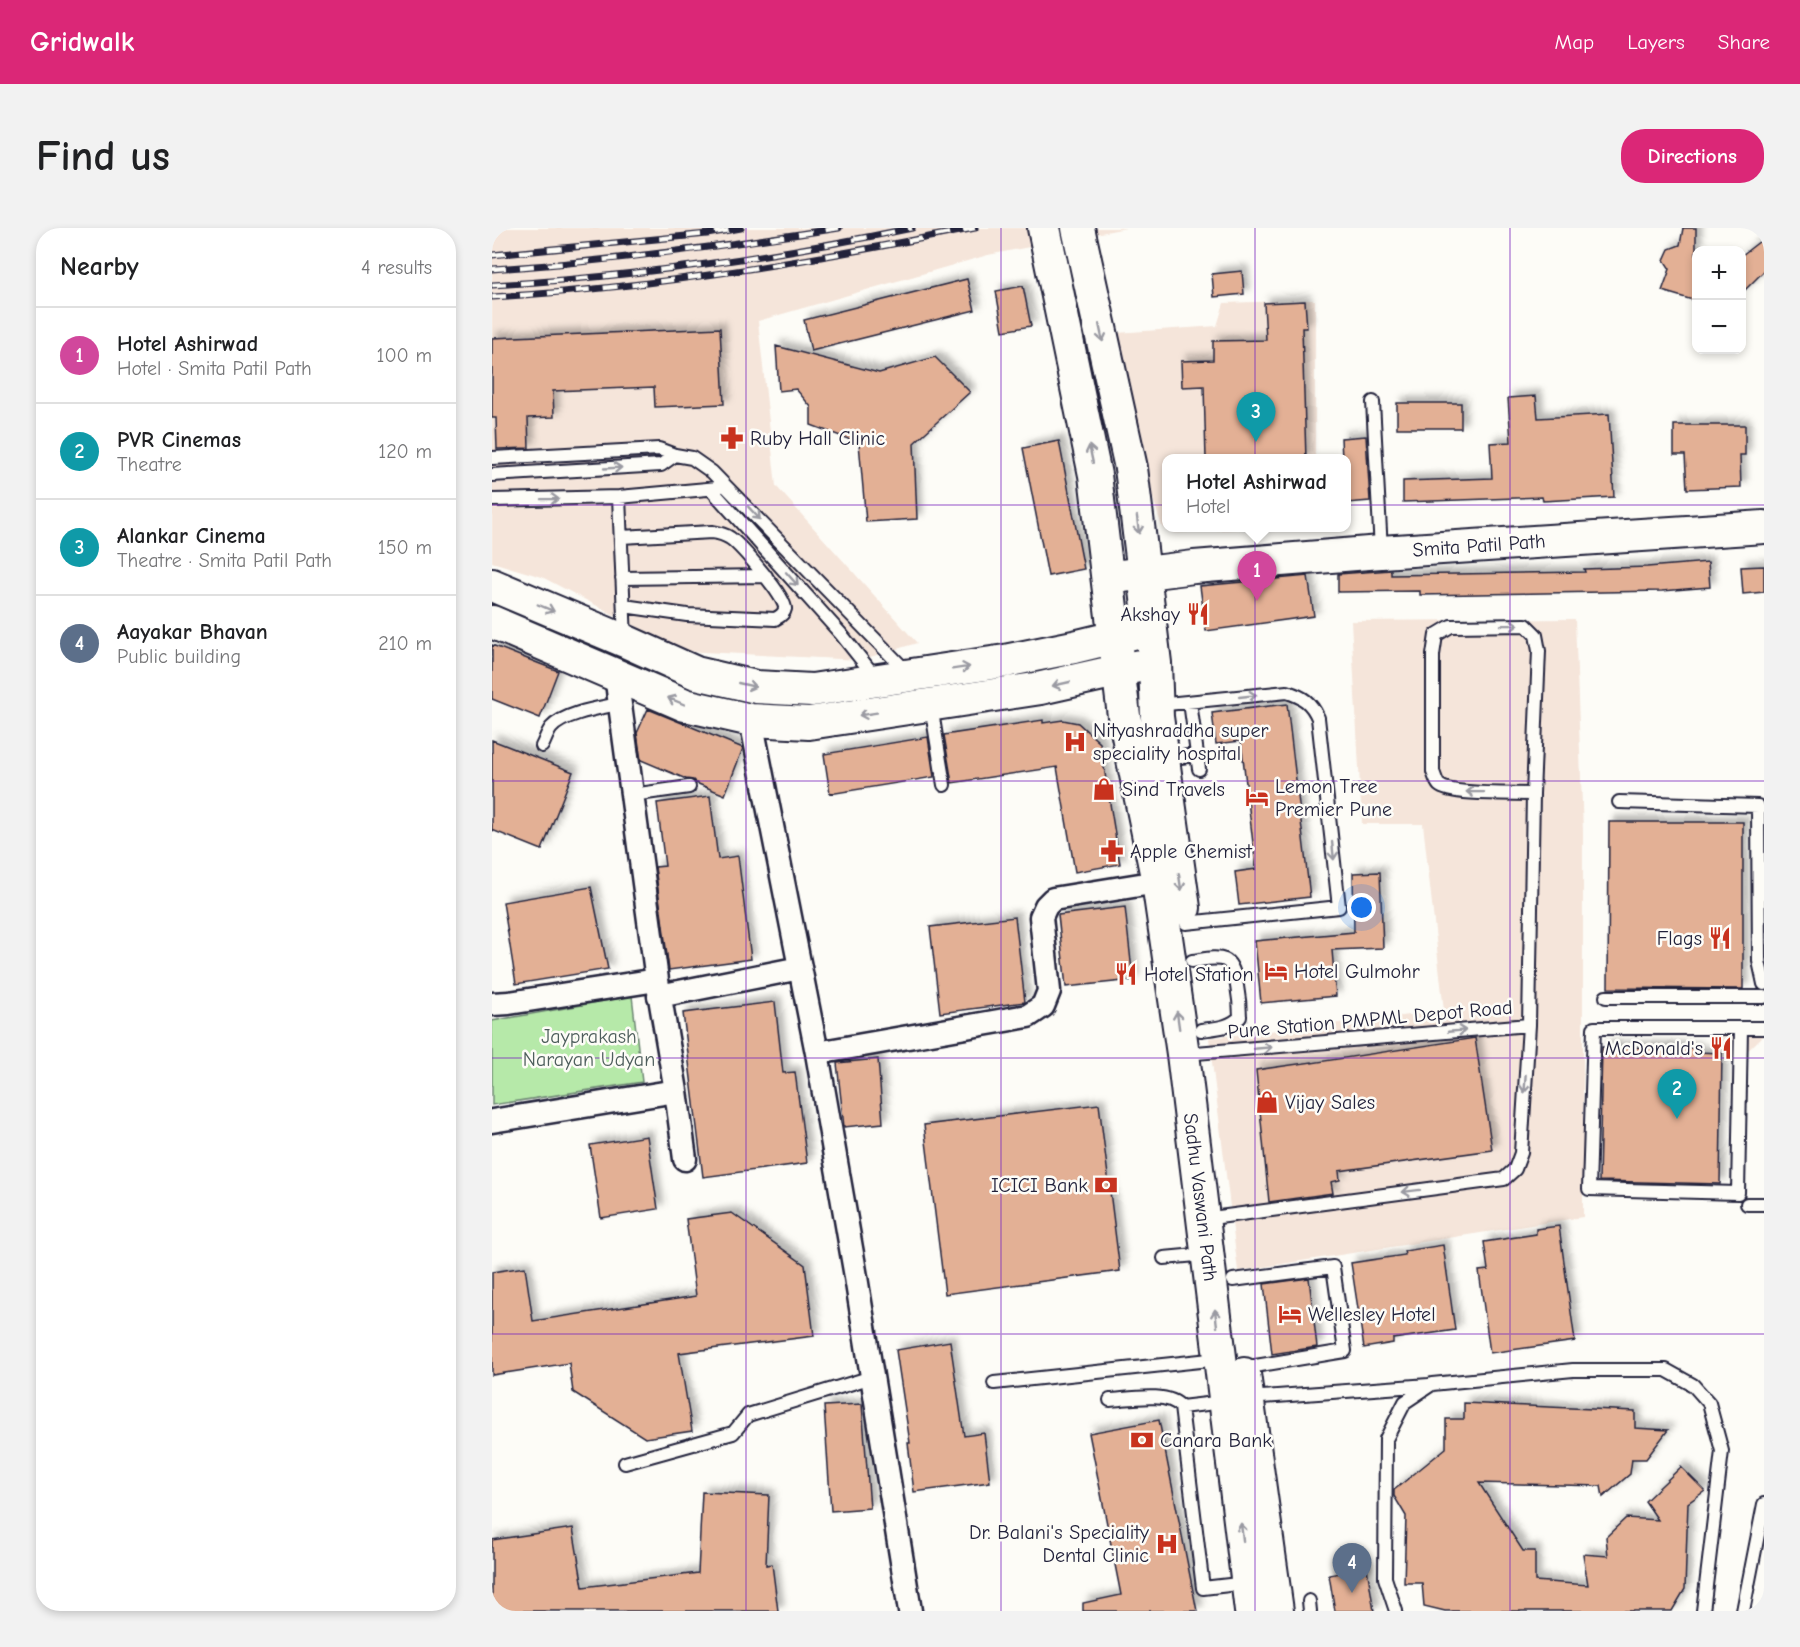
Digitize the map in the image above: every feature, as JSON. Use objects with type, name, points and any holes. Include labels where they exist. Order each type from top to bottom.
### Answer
[{"type":"main road","name":"Sadhu Vaswani Path","points":[[1044,228],[1058,285],[1095,475],[1124,716],[1158,882],[1196,1045],[1214,1217],[1208,1254],[1234,1382],[1250,1597]]},
{"type":"main road","points":[[1078,228],[1131,468],[1155,663],[1156,705],[1192,961],[1196,1045]]},
{"type":"main road","name":"Smita Patil Path","points":[[1107,577],[1194,567],[1381,552],[1764,527]]},
{"type":"main road","points":[[492,585],[696,673],[756,687],[812,690],[878,681],[1017,658],[1151,629]]},
{"type":"main road","points":[[492,622],[617,690],[751,720],[809,723],[1041,688],[1155,663]]},
{"type":"main road","points":[[1214,1217],[1233,1280],[1234,1382],[1277,1611]]},
{"type":"street","points":[[617,690],[658,988],[685,1159]]},
{"type":"street","points":[[751,720],[817,1053],[910,1611]]},
{"type":"street","points":[[817,1053],[1028,1016],[1043,1006],[1049,991],[1041,917],[1046,906],[1053,899],[1158,882]]},
{"type":"street","points":[[492,1004],[658,988],[800,968]]},
{"type":"street","points":[[492,1121],[676,1091]]},
{"type":"lane","points":[[1373,402],[1381,552]]},
{"type":"lane","points":[[492,458],[659,449],[692,458],[729,487],[911,676]]},
{"type":"lane","points":[[492,475],[661,465],[675,455]]},
{"type":"lane","points":[[492,500],[619,497],[729,487]]},
{"type":"lane","points":[[711,489],[841,634],[878,681]]},
{"type":"lane","points":[[619,497],[626,641]]},
{"type":"lane","points":[[621,537],[712,532],[724,534],[733,540],[765,576],[783,603],[784,609],[781,616],[775,619],[687,615],[624,606]]},
{"type":"lane","points":[[622,578],[765,576]]},
{"type":"lane","points":[[1529,1025],[1533,794],[1539,651],[1536,635],[1526,625],[1451,626],[1436,635],[1433,655],[1433,772],[1438,784],[1446,789],[1459,792],[1533,794]]},
{"type":"lane","points":[[543,746],[551,728],[617,690]]},
{"type":"lane","points":[[1156,705],[1287,692],[1303,697],[1313,706],[1318,718],[1339,907],[1186,923]]},
{"type":"lane","points":[[1190,702],[1199,769]]},
{"type":"lane","points":[[931,705],[944,785]]},
{"type":"lane","points":[[1163,759],[1197,755]]},
{"type":"lane","points":[[632,795],[689,788]]},
{"type":"lane","points":[[1619,802],[1758,806],[1759,961],[1764,984]]},
{"type":"lane","points":[[1192,961],[1216,958],[1228,962],[1233,967],[1240,1004],[1240,1017],[1236,1022],[1196,1045]]},
{"type":"lane","points":[[1606,997],[1764,997]]},
{"type":"lane","name":"Pune Station PMPML Depot Road","points":[[1196,1045],[1529,1025],[1521,1154],[1515,1169],[1504,1179],[1214,1217]]},
{"type":"lane","points":[[1741,1028],[1738,1193],[1588,1190],[1594,1028],[1741,1028],[1764,1028]]},
{"type":"lane","points":[[1747,1204],[1764,1204]]},
{"type":"lane","points":[[1164,1258],[1208,1254]]},
{"type":"lane","points":[[1181,1407],[1234,1382],[1345,1351],[1333,1267],[1233,1280]]},
{"type":"lane","points":[[994,1383],[1432,1384],[1573,1370],[1666,1370],[1693,1385],[1708,1403],[1722,1451],[1703,1611]]},
{"type":"lane","points":[[625,1463],[733,1432],[748,1415],[872,1377]]},
{"type":"lane","points":[[1396,1611],[1385,1578],[1386,1439],[1405,1402],[1432,1384]]},
{"type":"lane","points":[[1110,1400],[1158,1397],[1176,1402],[1181,1407],[1203,1588],[1250,1597]]},
{"type":"lane","points":[[1743,1611],[1764,1504]]},
{"type":"shaded area","points":[[492,228],[1126,228],[988,255],[758,321],[776,486],[917,643],[860,660],[683,651],[542,577],[492,562]]},
{"type":"shaded area","points":[[1315,300],[1315,454],[1162,454],[1162,527],[1137,448],[1116,333],[1217,326],[1224,303]]},
{"type":"shaded area","points":[[1575,619],[1583,831],[1583,1217],[1238,1271],[1209,1038],[1444,1011],[1423,824],[1362,824],[1351,621]]},
{"type":"shaded area","points":[[1723,1032],[1763,1036],[1735,1063],[1711,1039]]},
{"type":"green space","name":"Jayprakash Narayan Udyan","points":[[632,996],[642,1082],[492,1105],[492,1021]]},
{"type":"building","points":[[1683,228],[1696,228],[1696,246],[1692,246],[1692,300],[1662,291],[1670,269],[1664,260],[1669,249],[1680,245]]},
{"type":"building","points":[[1764,238],[1764,271],[1746,289],[1746,252]]},
{"type":"building","points":[[1242,271],[1244,294],[1214,297],[1212,274]]},
{"type":"building","points":[[967,279],[975,310],[811,351],[804,320]]},
{"type":"building","points":[[1023,286],[1031,326],[1003,331],[996,291]]},
{"type":"building","points":[[1305,301],[1307,328],[1302,328],[1306,454],[1206,454],[1204,386],[1182,387],[1181,361],[1213,360],[1213,341],[1266,340],[1264,303]]},
{"type":"building","points":[[720,328],[724,404],[655,407],[654,387],[553,391],[554,417],[528,418],[529,448],[497,449],[496,418],[492,418],[492,338]]},
{"type":"building","points":[[776,346],[879,373],[935,357],[970,392],[914,443],[917,519],[866,522],[859,443],[811,425],[811,407],[796,389],[779,391]]},
{"type":"building","points":[[1536,396],[1538,418],[1609,414],[1614,497],[1543,501],[1542,497],[1403,502],[1403,481],[1492,478],[1490,443],[1511,442],[1508,398]]},
{"type":"building","points":[[1397,403],[1461,403],[1461,428],[1397,428]]},
{"type":"building","points":[[1674,425],[1745,425],[1745,455],[1740,455],[1741,487],[1687,489],[1685,455],[1674,455]]},
{"type":"building","points":[[1366,436],[1370,501],[1351,503],[1351,454],[1342,454],[1341,438]]},
{"type":"building","points":[[1059,441],[1084,569],[1048,576],[1023,448]]},
{"type":"building","points":[[1708,562],[1710,587],[1662,591],[1420,595],[1420,591],[1338,592],[1338,574],[1391,570],[1391,575],[1585,572],[1584,569]]},
{"type":"building","points":[[1764,566],[1764,592],[1743,594],[1741,567]]},
{"type":"building","points":[[1308,576],[1314,616],[1206,631],[1200,586]]},
{"type":"building","points":[[492,645],[558,671],[540,718],[492,699]]},
{"type":"building","points":[[1287,704],[1310,897],[1239,905],[1235,872],[1256,869],[1241,741],[1216,744],[1212,713]]},
{"type":"building","points":[[648,709],[743,748],[725,795],[641,760],[637,733]]},
{"type":"building","points":[[1043,720],[1043,723],[1063,720],[1078,723],[1100,743],[1120,864],[1075,872],[1057,767],[952,783],[944,735]]},
{"type":"building","points":[[928,737],[934,777],[830,794],[824,754]]},
{"type":"building","points":[[492,740],[573,772],[542,850],[492,830]]},
{"type":"building","points":[[710,796],[718,859],[738,856],[751,959],[669,970],[655,867],[665,866],[657,803]]},
{"type":"building","points":[[1609,822],[1743,822],[1743,989],[1608,988]]},
{"type":"building","points":[[1380,872],[1383,948],[1332,950],[1336,996],[1261,1003],[1255,941],[1354,932],[1353,873]]},
{"type":"building","points":[[591,887],[608,969],[516,984],[503,902]]},
{"type":"building","points":[[1125,907],[1133,980],[1066,987],[1058,915]]},
{"type":"building","points":[[1015,917],[1025,1002],[940,1013],[930,927]]},
{"type":"building","points":[[775,1002],[783,1073],[795,1072],[807,1163],[703,1177],[683,1013]]},
{"type":"building","points":[[1475,1038],[1492,1150],[1339,1171],[1340,1180],[1331,1182],[1333,1193],[1269,1202],[1256,1070]]},
{"type":"building","points":[[1602,1047],[1696,1048],[1696,1052],[1722,1053],[1720,1184],[1599,1181]]},
{"type":"building","points":[[878,1059],[883,1123],[844,1127],[837,1063]]},
{"type":"building","points":[[1099,1104],[1120,1271],[945,1294],[924,1125]]},
{"type":"building","points":[[647,1136],[658,1209],[601,1218],[590,1145]]},
{"type":"building","points":[[732,1213],[805,1265],[814,1336],[679,1353],[692,1431],[645,1438],[573,1392],[569,1363],[492,1375],[492,1272],[525,1267],[533,1321],[696,1296],[686,1219]]},
{"type":"building","points":[[1559,1226],[1575,1341],[1490,1353],[1479,1271],[1488,1270],[1484,1242],[1536,1234],[1536,1229]]},
{"type":"building","points":[[1443,1245],[1455,1330],[1393,1339],[1393,1343],[1364,1348],[1351,1263],[1405,1255],[1404,1251]]},
{"type":"building","name":"Wellesley Hotel","points":[[1309,1278],[1317,1347],[1272,1354],[1264,1284]]},
{"type":"building","points":[[950,1341],[964,1436],[984,1433],[990,1482],[914,1492],[908,1443],[910,1443],[896,1350]]},
{"type":"building","points":[[1464,1403],[1635,1411],[1635,1428],[1668,1430],[1646,1459],[1632,1459],[1630,1474],[1603,1497],[1601,1486],[1479,1483],[1523,1551],[1535,1551],[1535,1581],[1588,1585],[1583,1554],[1608,1556],[1606,1537],[1626,1518],[1658,1520],[1645,1501],[1681,1467],[1705,1491],[1688,1503],[1685,1589],[1672,1611],[1445,1611],[1424,1606],[1422,1583],[1404,1583],[1406,1516],[1394,1496],[1394,1490],[1446,1448],[1446,1419],[1464,1419]]},
{"type":"building","points":[[862,1404],[870,1508],[831,1511],[824,1406]]},
{"type":"building","points":[[1159,1420],[1197,1611],[1083,1611],[1083,1603],[1121,1595],[1089,1433]]},
{"type":"building","points":[[702,1492],[769,1495],[766,1565],[772,1564],[778,1611],[492,1611],[492,1540],[573,1528],[583,1587],[698,1573]]},
{"type":"building","points":[[1367,1568],[1374,1611],[1335,1611],[1329,1575]]},
{"type":"railway","points":[[492,255],[707,234],[741,228]]},
{"type":"railway","points":[[492,269],[666,253],[839,228]]},
{"type":"railway","points":[[492,285],[598,277],[756,257],[912,228]]},
{"type":"railway","points":[[492,297],[674,280],[795,262],[975,228]]},
{"type":"place","name":"Ruby Hall Clinic","points":[[732,438]]},
{"type":"place","name":"Alankar Cinema","points":[[1256,442]]},
{"type":"place","name":"Hotel Ashirwad","points":[[1257,601]]},
{"type":"place","name":"Akshay","points":[[1198,614]]},
{"type":"place","name":"Nityashraddha super speciality hospital","points":[[1075,742]]},
{"type":"place","name":"Sind Travels","points":[[1104,789]]},
{"type":"place","name":"Lemon Tree Premier Pune","points":[[1257,797]]},
{"type":"place","name":"Apple Chemist","points":[[1112,851]]},
{"type":"place","name":"Flags","points":[[1720,938]]},
{"type":"place","name":"Hotel Gulmohr","points":[[1276,971]]},
{"type":"place","name":"Hotel Station","points":[[1126,974]]},
{"type":"place","name":"McDonald's","points":[[1721,1048]]},
{"type":"place","name":"Vijay Sales","points":[[1267,1102]]},
{"type":"place","name":"PVR Cinemas","points":[[1677,1119]]},
{"type":"place","name":"ICICI Bank","points":[[1106,1185]]},
{"type":"place","name":"Wellesley Hotel","points":[[1290,1314]]},
{"type":"place","name":"Canara Bank","points":[[1142,1440]]},
{"type":"place","name":"Dr. Balani's Speciality Dental Clinic","points":[[1167,1544]]},
{"type":"place","name":"Aayakar Bhavan","points":[[1352,1593]]}]
